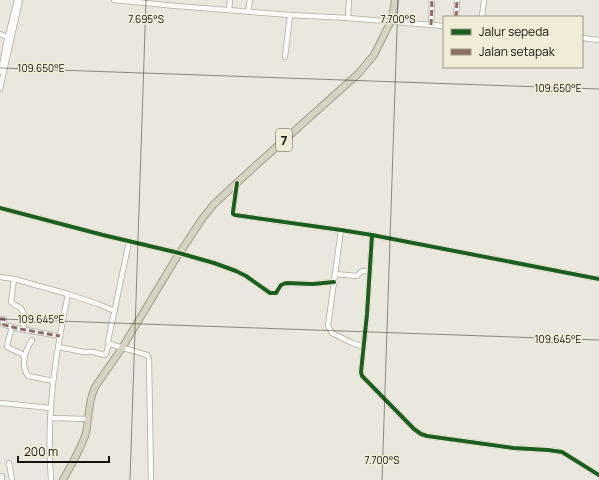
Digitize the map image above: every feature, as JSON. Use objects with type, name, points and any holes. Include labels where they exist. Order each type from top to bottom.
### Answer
[{"type":"highway","name":"7","points":[[63,480],[84,438],[92,392],[122,348],[177,256],[202,219],[210,209],[237,183],[358,74],[374,55],[390,24],[395,0]]},
{"type":"street","points":[[0,88],[17,0]]},
{"type":"street","points":[[0,76],[20,0]]},
{"type":"street","points":[[114,0],[248,12],[348,18],[390,24],[443,26]]},
{"type":"street","points":[[176,0],[176,6]]},
{"type":"street","points":[[229,10],[230,0]]},
{"type":"street","points":[[248,12],[250,0]]},
{"type":"street","points":[[348,18],[349,0]]},
{"type":"street","points":[[430,25],[431,0]]},
{"type":"street","points":[[456,16],[457,0]]},
{"type":"street","points":[[482,16],[484,0]]},
{"type":"street","points":[[285,57],[290,15]]},
{"type":"street","points":[[0,34],[10,38]]},
{"type":"street","points":[[583,38],[599,40]]},
{"type":"street","points":[[237,183],[233,212],[235,216],[341,230],[599,279]]},
{"type":"street","points":[[0,208],[177,256],[214,263],[246,276],[270,293],[276,293],[281,285],[286,283],[313,284],[334,282]]},
{"type":"street","points":[[341,230],[328,326],[332,333],[364,347]]},
{"type":"street","points":[[372,236],[368,308],[361,372],[362,376],[414,429],[421,434],[513,448],[562,452],[599,475]]},
{"type":"street","points":[[58,347],[104,355],[106,354],[129,243]]},
{"type":"street","points":[[335,274],[358,276],[362,270],[370,271]]},
{"type":"street","points":[[0,277],[14,279],[68,294],[114,311]]},
{"type":"street","points":[[14,279],[11,302],[12,304],[19,306],[22,310],[24,320],[23,330]]},
{"type":"street","points":[[51,480],[50,418],[53,382],[68,294]]},
{"type":"street","points":[[0,318],[4,319],[4,324],[12,327],[60,336]]},
{"type":"street","points":[[12,327],[6,345],[22,354],[24,357]]},
{"type":"street","points":[[32,340],[27,348],[23,364],[28,376],[53,382]]},
{"type":"street","points":[[109,343],[111,345],[147,355],[149,358],[151,480]]},
{"type":"street","points":[[0,403],[51,408]]},
{"type":"street","points":[[50,418],[88,419]]},
{"type":"street","points":[[9,463],[12,480]]},
{"type":"marked path","points":[[431,0],[431,25]]},
{"type":"marked path","points":[[456,16],[457,0]]},
{"type":"marked path","points":[[0,319],[4,319],[3,324],[5,325],[60,336]]},
{"type":"cycle path","points":[[237,183],[233,212],[235,215],[372,235],[599,279]]},
{"type":"cycle path","points":[[0,208],[214,263],[246,276],[270,293],[276,293],[281,285],[286,283],[313,284],[334,282]]},
{"type":"cycle path","points":[[372,235],[367,314],[361,372],[362,376],[414,429],[421,434],[513,448],[562,452],[599,475]]}]
